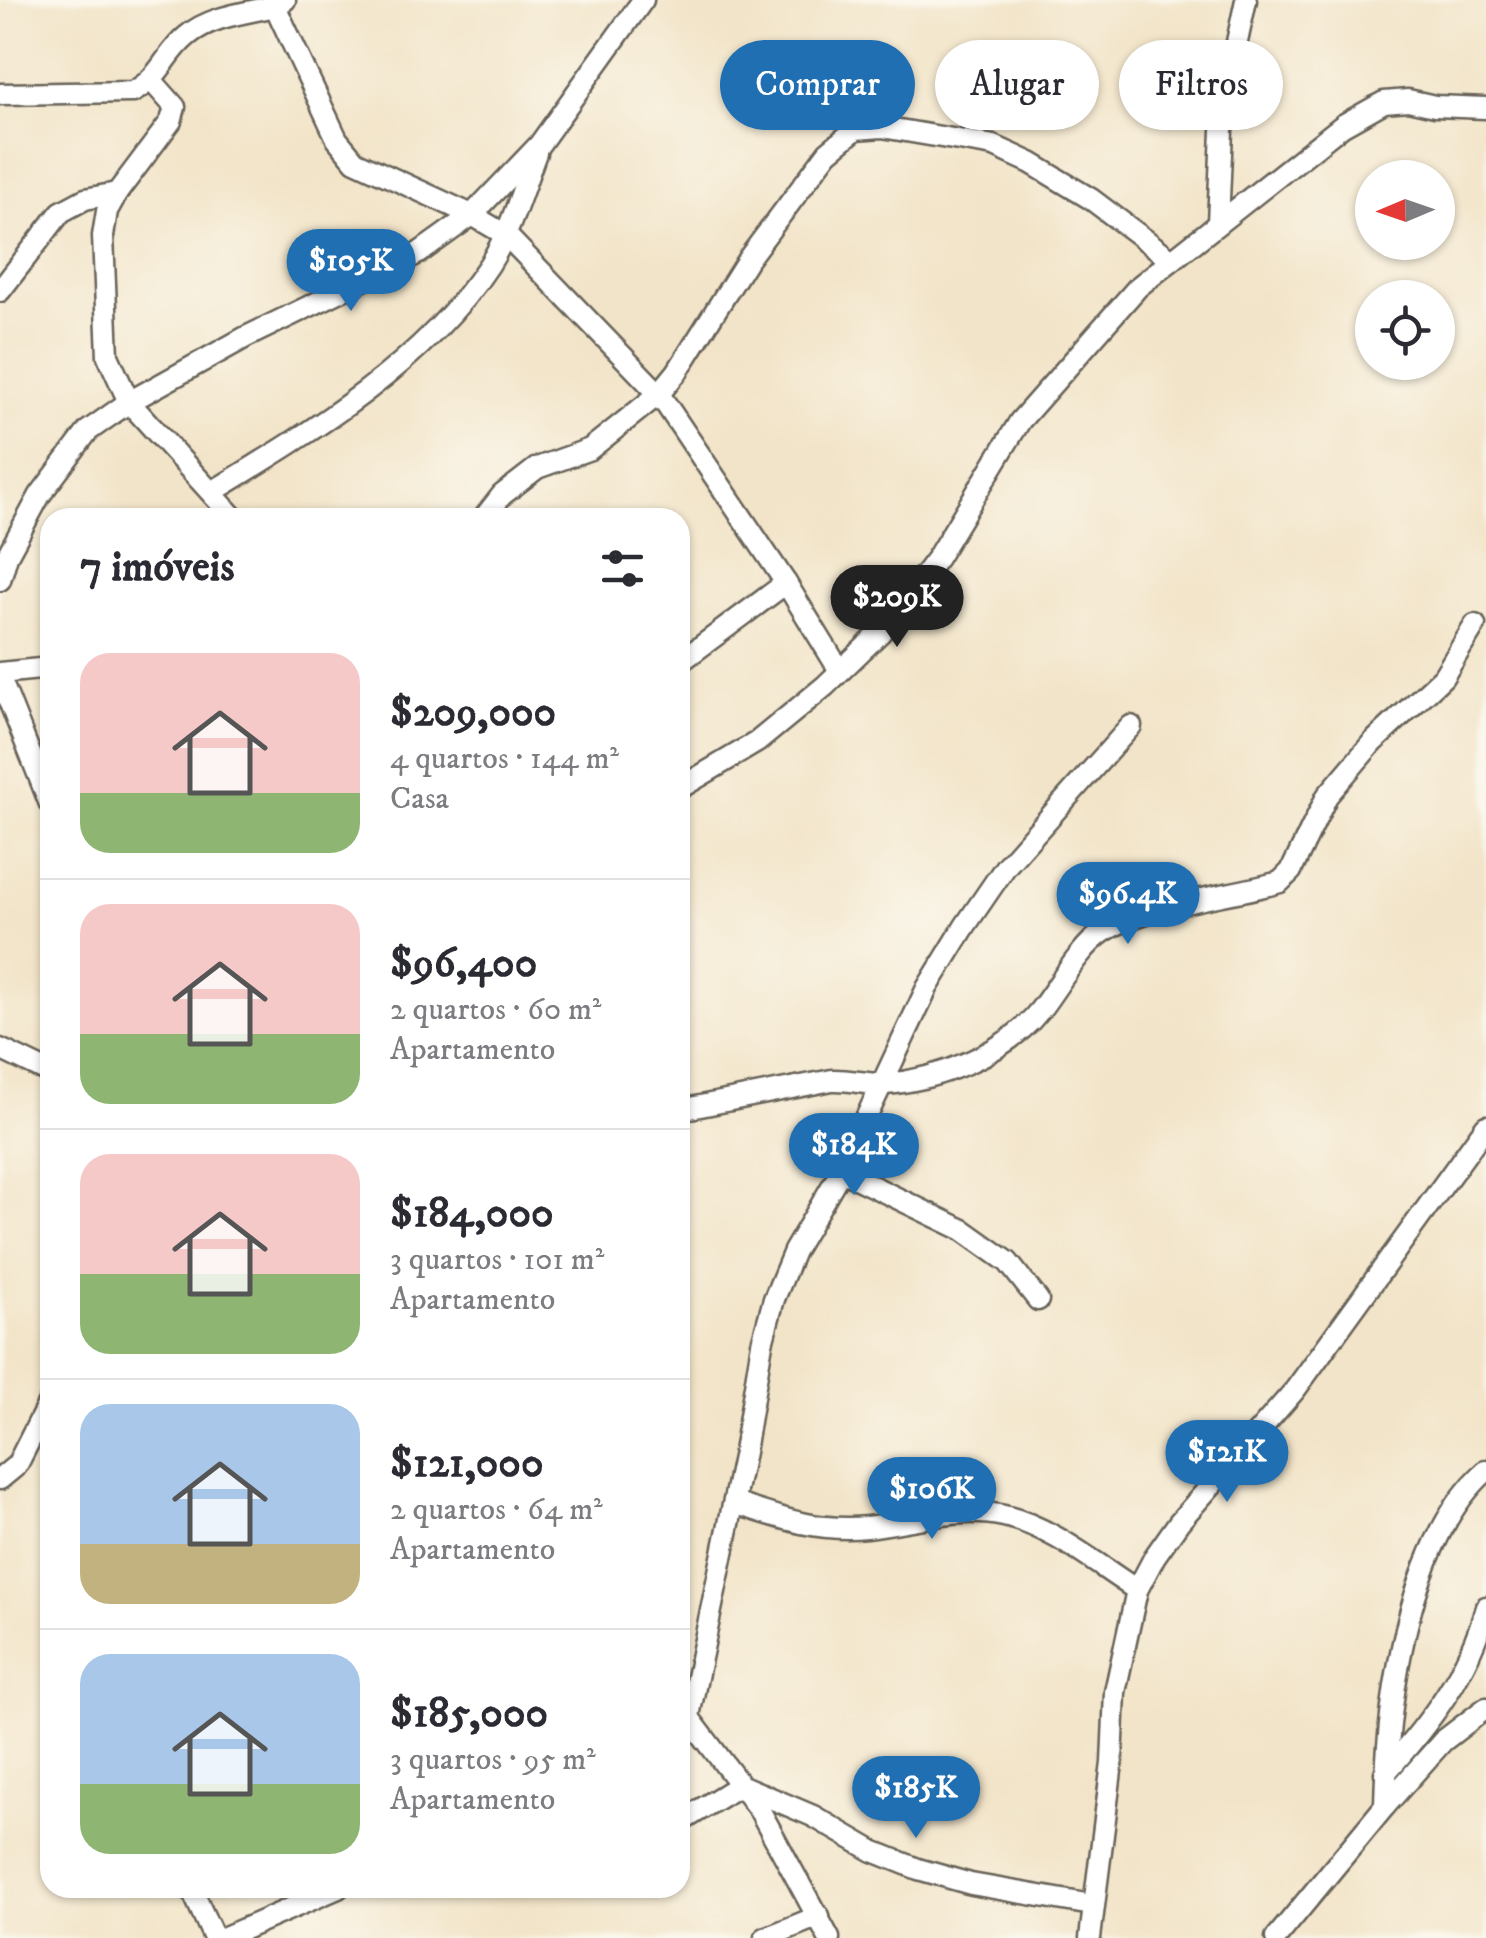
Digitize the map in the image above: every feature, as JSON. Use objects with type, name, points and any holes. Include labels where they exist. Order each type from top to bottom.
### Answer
[{"type":"street","points":[[0,580],[7,556],[40,494],[88,431],[129,402],[246,337],[419,253],[472,214],[539,145],[643,0]]},
{"type":"street","points":[[1218,224],[1223,107],[1246,0]]},
{"type":"street","points":[[0,94],[133,92],[152,81],[183,38],[204,23],[280,3],[337,139],[355,162],[472,214],[506,235],[659,394],[840,671]]},
{"type":"street","points":[[152,81],[175,107],[171,121],[117,193],[108,212],[103,236],[108,356],[129,402],[226,508]]},
{"type":"street","points":[[690,782],[757,742],[881,632],[937,558],[1020,421],[1138,286],[1343,125],[1384,102],[1408,100],[1436,106],[1486,108]]},
{"type":"street","points":[[492,508],[502,495],[538,468],[590,449],[659,394],[677,372],[748,258],[828,152],[856,129],[882,128],[994,146],[1092,199],[1172,260]]},
{"type":"street","points":[[212,492],[286,447],[386,374],[467,295],[506,235],[539,145]]},
{"type":"street","points":[[0,291],[61,212],[85,200],[117,193]]},
{"type":"street","points":[[690,655],[786,583]]},
{"type":"street","points":[[690,1108],[832,1080],[856,1079],[880,1085],[913,1080],[954,1067],[990,1053],[1014,1038],[1037,1014],[1089,944],[1121,922],[1280,882],[1292,871],[1327,796],[1372,743],[1444,676],[1474,625]]},
{"type":"street","points":[[40,669],[0,675],[40,778]]},
{"type":"street","points":[[690,1685],[734,1503],[762,1344],[774,1300],[794,1252],[840,1171],[927,988],[1006,866],[1130,726]]},
{"type":"street","points":[[0,1049],[40,1069]]},
{"type":"street","points":[[1090,1938],[1112,1763],[1115,1692],[1137,1590],[1179,1522],[1295,1390],[1486,1126]]},
{"type":"street","points":[[840,1171],[963,1230],[1008,1262],[1038,1300]]},
{"type":"street","points":[[0,1479],[17,1465],[40,1420]]},
{"type":"street","points":[[1384,1806],[1394,1680],[1413,1606],[1441,1532],[1471,1484],[1486,1471]]},
{"type":"street","points":[[734,1503],[794,1524],[823,1528],[866,1527],[976,1512],[1004,1516],[1041,1530],[1137,1590]]},
{"type":"street","points":[[1386,1774],[1422,1732],[1453,1683],[1478,1637],[1486,1607]]},
{"type":"street","points":[[1276,1938],[1384,1806],[1444,1741],[1486,1708]]},
{"type":"street","points":[[690,1718],[760,1812],[829,1938]]},
{"type":"street","points":[[740,1784],[918,1870],[970,1884],[1092,1905]]},
{"type":"street","points":[[690,1816],[740,1784]]},
{"type":"street","points":[[196,1898],[214,1938]]},
{"type":"street","points":[[223,1938],[315,1898]]},
{"type":"street","points":[[766,1938],[819,1916]]}]
